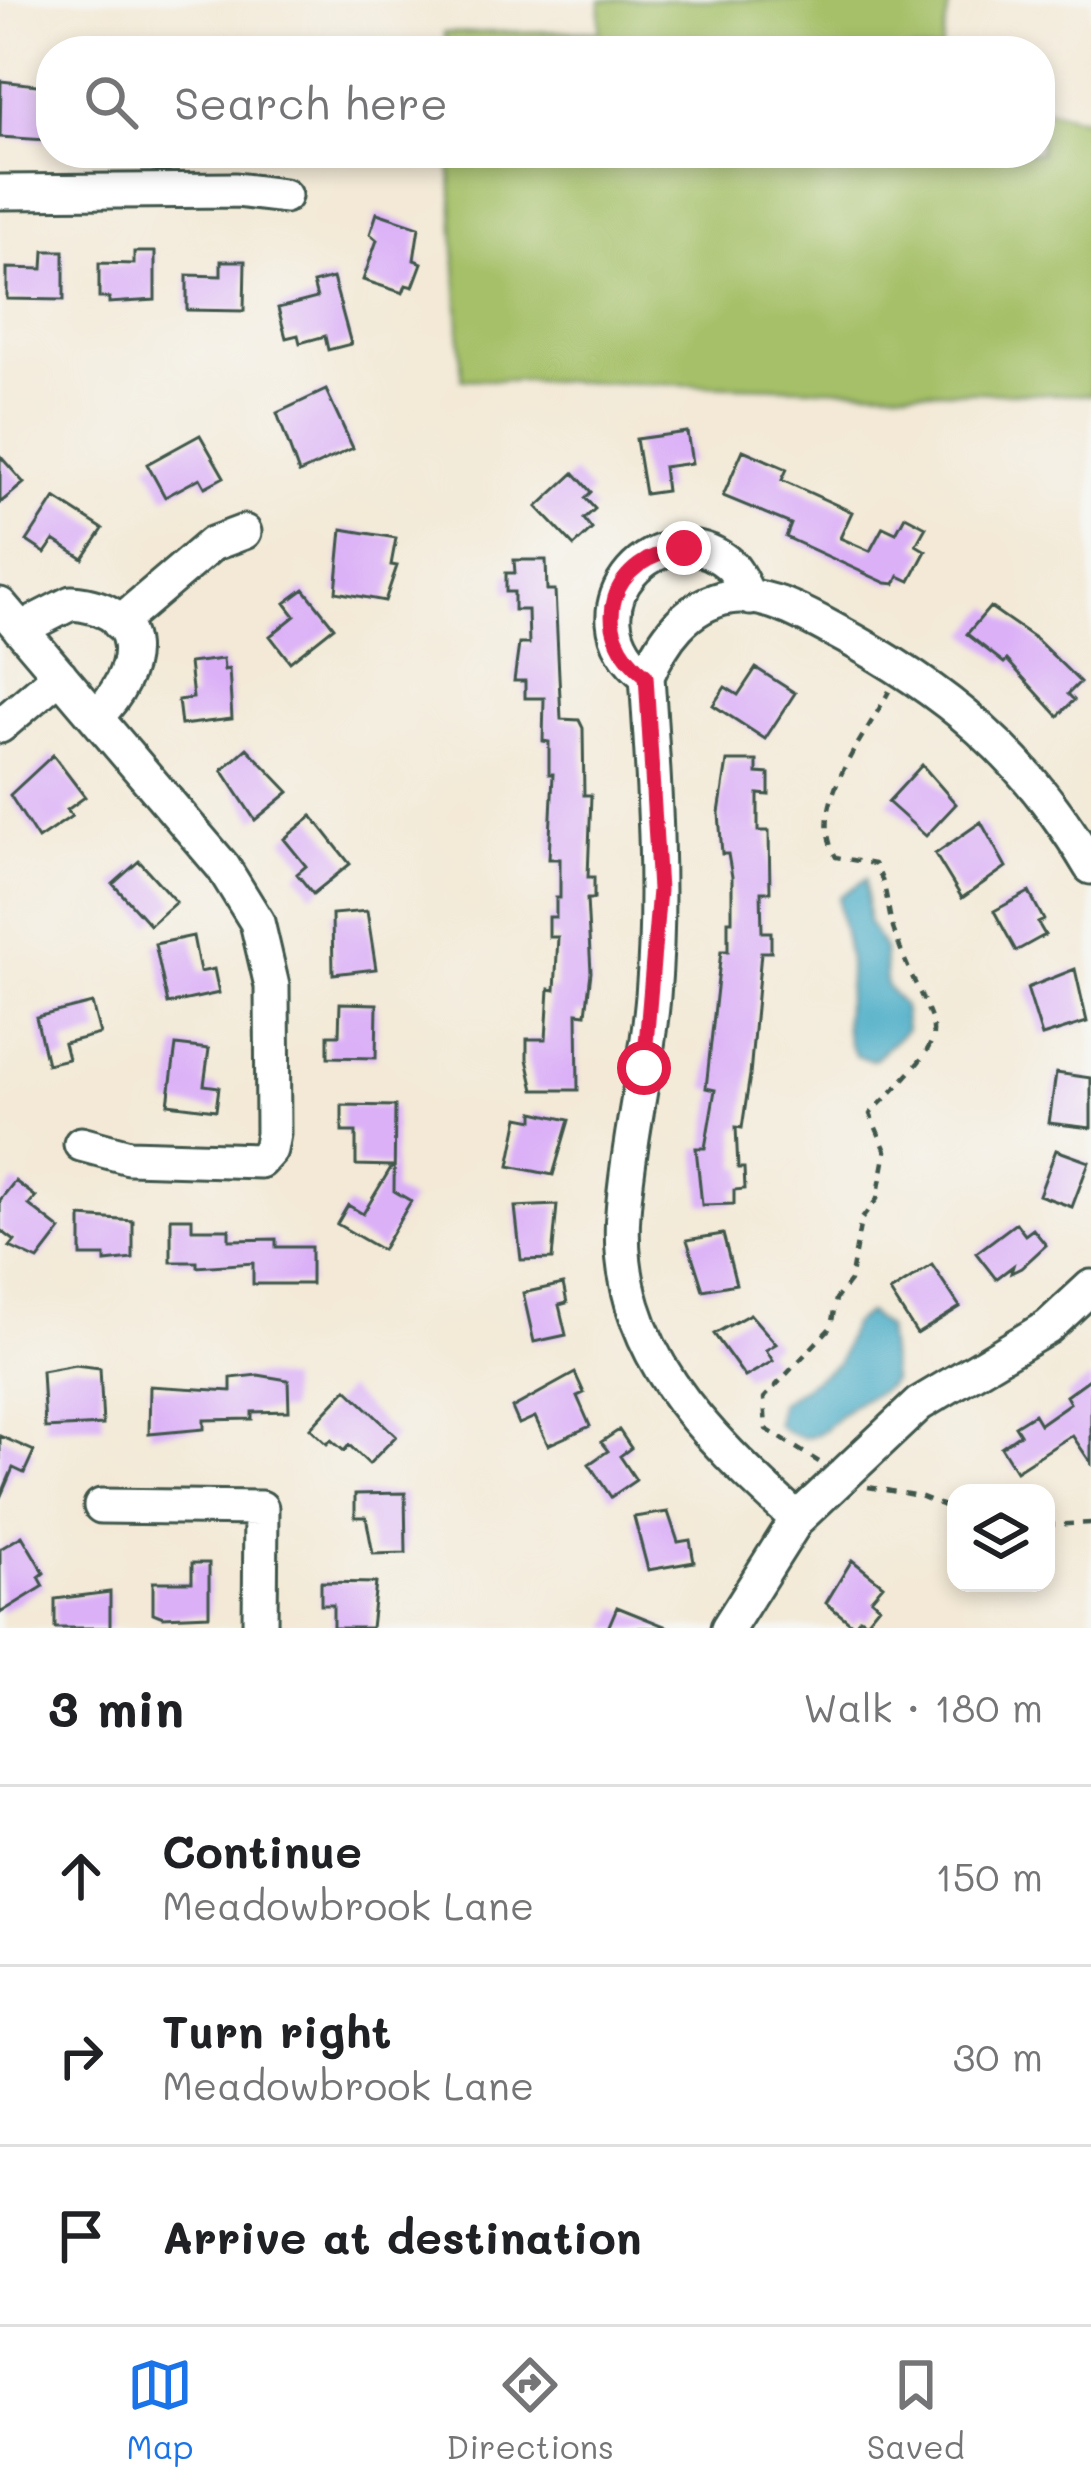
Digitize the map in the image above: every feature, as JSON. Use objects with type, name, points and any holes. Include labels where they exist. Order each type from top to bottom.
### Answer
[{"type":"street","points":[[0,192],[236,190],[284,196]]},
{"type":"street","points":[[118,623],[212,544],[244,532]]},
{"type":"street","points":[[646,676],[623,658],[612,637],[623,578],[636,564],[660,552],[702,551],[731,567],[750,598]]},
{"type":"street","points":[[797,1519],[678,1401],[642,1332],[632,1294],[623,1212],[651,1015],[659,890],[646,676],[661,643],[692,612],[730,597],[796,609],[939,690],[1041,790],[1091,867]]},
{"type":"street","points":[[82,1144],[129,1157],[260,1161],[271,1150],[273,1134],[272,986],[257,922],[223,867],[10,617],[71,603],[104,610],[118,623],[127,634],[132,668],[121,693],[96,717]]},
{"type":"street","points":[[0,726],[60,675]]},
{"type":"street","points":[[728,1628],[797,1519],[919,1404],[1048,1327],[1091,1287]]},
{"type":"street","points":[[101,1505],[261,1508],[260,1628]]},
{"type":"path","points":[[823,1463],[766,1429],[764,1398],[831,1327],[836,1299],[850,1281],[861,1220],[877,1199],[886,1151],[870,1114],[928,1054],[935,1038],[934,1019],[894,932],[885,880],[874,865],[836,857],[830,848],[831,798],[891,686]]},
{"type":"path","points":[[862,1486],[920,1496],[947,1507]]},
{"type":"path","points":[[1055,1524],[1091,1522]]},
{"type":"green space","points":[[600,0],[950,0],[944,36],[444,33],[600,31]]},
{"type":"green space","points":[[1055,112],[1091,121],[1091,395],[462,379],[451,168],[1055,168]]},
{"type":"water","points":[[866,879],[868,921],[884,949],[886,985],[903,1006],[906,1030],[873,1060],[856,1056],[846,1033],[849,964],[839,897]]},
{"type":"water","points":[[868,1313],[886,1328],[892,1380],[816,1435],[789,1433],[777,1424],[779,1404],[838,1363],[852,1324]]},
{"type":"building","points":[[1,81],[36,85],[36,139],[0,137]]},
{"type":"building","points":[[377,213],[419,227],[414,260],[422,263],[413,287],[406,285],[403,293],[363,280],[377,240],[370,234]]},
{"type":"building","points":[[44,251],[64,251],[64,300],[7,299],[7,268],[43,269]]},
{"type":"building","points":[[134,252],[155,252],[155,300],[109,303],[109,298],[99,298],[99,263],[134,264]]},
{"type":"building","points":[[221,261],[245,261],[244,311],[187,310],[187,275],[221,276]]},
{"type":"building","points":[[333,278],[351,344],[328,350],[325,336],[300,343],[298,335],[286,338],[278,308],[317,298],[313,283]]},
{"type":"building","points":[[326,390],[353,448],[299,473],[277,413]]},
{"type":"building","points":[[687,432],[692,463],[663,467],[666,491],[645,494],[636,439]]},
{"type":"building","points":[[200,435],[224,477],[205,487],[200,478],[165,497],[147,464]]},
{"type":"building","points":[[743,450],[787,469],[782,480],[852,512],[840,538],[870,551],[883,527],[896,533],[905,516],[926,527],[916,545],[926,551],[910,581],[899,576],[895,584],[886,583],[786,537],[791,524],[723,496]]},
{"type":"building","points":[[0,456],[24,483],[0,503]]},
{"type":"building","points":[[574,473],[591,492],[585,498],[595,509],[584,519],[592,529],[574,546],[537,507]]},
{"type":"building","points":[[55,498],[103,529],[83,559],[54,540],[45,553],[27,541]]},
{"type":"building","points":[[342,529],[396,538],[391,565],[397,566],[385,601],[336,592]]},
{"type":"building","points":[[514,560],[546,560],[547,590],[555,590],[561,719],[579,720],[583,728],[584,795],[591,795],[588,877],[594,877],[594,899],[587,899],[591,972],[586,1014],[577,1013],[578,1090],[534,1090],[527,1059],[527,1039],[546,1039],[549,989],[555,990],[558,937],[549,937],[549,917],[556,917],[556,898],[560,898],[560,859],[549,859],[553,774],[549,774],[549,742],[543,741],[544,698],[525,698],[525,681],[514,681],[519,644],[529,644],[528,610],[514,610],[514,592],[506,592],[506,573],[515,573]]},
{"type":"building","points":[[304,589],[334,627],[290,662],[270,636],[295,616],[285,603]]},
{"type":"building","points":[[990,607],[1036,639],[1080,682],[1068,694],[1074,700],[1058,716],[1007,660],[1004,663],[967,634]]},
{"type":"building","points":[[223,659],[224,670],[229,669],[232,719],[181,725],[178,700],[193,698],[189,663]]},
{"type":"building","points":[[756,668],[795,693],[765,739],[713,705],[725,687],[738,695]]},
{"type":"building","points":[[247,748],[289,792],[255,820],[222,770]]},
{"type":"building","points":[[53,755],[85,797],[67,810],[72,816],[38,839],[10,795]]},
{"type":"building","points":[[727,761],[757,761],[757,773],[769,774],[769,795],[758,794],[758,831],[769,831],[770,892],[761,892],[762,932],[771,932],[771,952],[761,952],[750,1075],[742,1128],[736,1127],[738,1168],[744,1168],[745,1189],[734,1190],[734,1204],[702,1205],[696,1148],[705,1148],[715,1090],[706,1088],[721,951],[728,951],[728,921],[732,921],[732,877],[728,854],[722,854],[719,813]]},
{"type":"building","points":[[922,765],[956,804],[926,836],[888,802]]},
{"type":"building","points":[[312,816],[350,864],[313,894],[297,874],[306,866],[284,839]]},
{"type":"building","points":[[981,822],[1006,867],[962,898],[935,854]]},
{"type":"building","points":[[139,861],[176,902],[150,925],[113,884]]},
{"type":"building","points":[[1029,892],[1044,920],[1038,923],[1045,935],[1016,951],[994,911]]},
{"type":"building","points":[[367,911],[376,969],[333,974],[332,914]]},
{"type":"building","points":[[193,936],[200,972],[214,969],[219,993],[168,1004],[155,944]]},
{"type":"building","points":[[1075,969],[1087,1022],[1042,1036],[1027,988]]},
{"type":"building","points":[[92,1003],[100,1034],[64,1043],[68,1059],[47,1064],[36,1017]]},
{"type":"building","points":[[340,1003],[377,1004],[376,1058],[328,1057],[328,1035],[339,1035]]},
{"type":"building","points":[[176,1045],[209,1049],[204,1085],[219,1087],[216,1110],[168,1104]]},
{"type":"building","points":[[1056,1073],[1091,1078],[1091,1128],[1049,1123]]},
{"type":"building","points":[[342,1105],[395,1106],[394,1191],[411,1201],[382,1250],[337,1224],[348,1205],[363,1214],[392,1166],[356,1165],[356,1132],[342,1132]]},
{"type":"building","points":[[534,1112],[569,1120],[553,1175],[509,1166],[519,1117],[534,1120]]},
{"type":"building","points":[[1056,1150],[1089,1162],[1072,1207],[1039,1195]]},
{"type":"building","points":[[15,1181],[36,1197],[29,1205],[61,1230],[38,1260],[10,1247],[15,1241],[0,1230],[0,1200]]},
{"type":"building","points":[[557,1205],[552,1259],[521,1260],[515,1207]]},
{"type":"building","points":[[81,1217],[133,1221],[133,1259],[105,1262],[105,1256],[81,1256]]},
{"type":"building","points":[[171,1218],[192,1218],[192,1229],[229,1229],[229,1240],[276,1239],[276,1247],[311,1247],[311,1284],[253,1284],[253,1263],[197,1267],[197,1262],[171,1262]]},
{"type":"building","points":[[1016,1223],[1025,1235],[1033,1229],[1046,1245],[1021,1268],[1011,1273],[1013,1266],[996,1279],[976,1253]]},
{"type":"building","points":[[723,1234],[736,1284],[703,1290],[687,1240]]},
{"type":"building","points":[[932,1265],[960,1307],[917,1334],[890,1292]]},
{"type":"building","points":[[563,1284],[567,1303],[559,1305],[566,1335],[534,1342],[523,1293]]},
{"type":"building","points":[[750,1314],[776,1344],[766,1350],[773,1361],[745,1377],[714,1334]]},
{"type":"building","points":[[75,1365],[100,1368],[103,1425],[45,1428],[42,1371]]},
{"type":"building","points":[[575,1373],[584,1393],[577,1396],[590,1426],[548,1445],[535,1417],[519,1424],[512,1408]]},
{"type":"building","points":[[258,1375],[288,1380],[289,1411],[252,1412],[252,1419],[204,1420],[204,1429],[149,1434],[150,1386],[231,1391],[231,1378]]},
{"type":"building","points":[[1091,1378],[1091,1463],[1072,1435],[1016,1471],[1001,1447],[1020,1434],[1015,1426],[1034,1414],[1040,1424],[1070,1403],[1066,1396]]},
{"type":"building","points":[[347,1389],[396,1436],[369,1464],[349,1445],[344,1451],[331,1440],[327,1444],[310,1428]]},
{"type":"building","points":[[619,1430],[631,1448],[620,1456],[636,1480],[611,1497],[589,1464],[608,1451],[601,1442]]},
{"type":"building","points":[[0,1436],[34,1451],[24,1473],[13,1468],[0,1498]]},
{"type":"building","points":[[405,1493],[406,1553],[373,1554],[366,1517],[355,1517],[355,1494]]},
{"type":"building","points":[[668,1512],[678,1542],[690,1540],[694,1562],[648,1570],[634,1517]]},
{"type":"building","points":[[22,1536],[44,1573],[39,1577],[44,1586],[0,1613],[0,1549]]},
{"type":"building","points":[[852,1560],[883,1585],[871,1599],[879,1606],[866,1622],[860,1618],[854,1626],[826,1603]]},
{"type":"building","points":[[192,1563],[209,1563],[209,1615],[163,1617],[153,1613],[153,1582],[192,1582]]},
{"type":"building","points":[[321,1582],[376,1583],[371,1628],[333,1628],[333,1605],[321,1605]]},
{"type":"building","points":[[110,1592],[110,1628],[55,1628],[55,1599]]},
{"type":"building","points":[[617,1607],[667,1627],[667,1628],[608,1628]]},
{"type":"route","points":[[644,1068],[659,890],[646,676],[623,658],[612,637],[613,612],[623,578],[636,564],[660,552],[684,548]]}]
